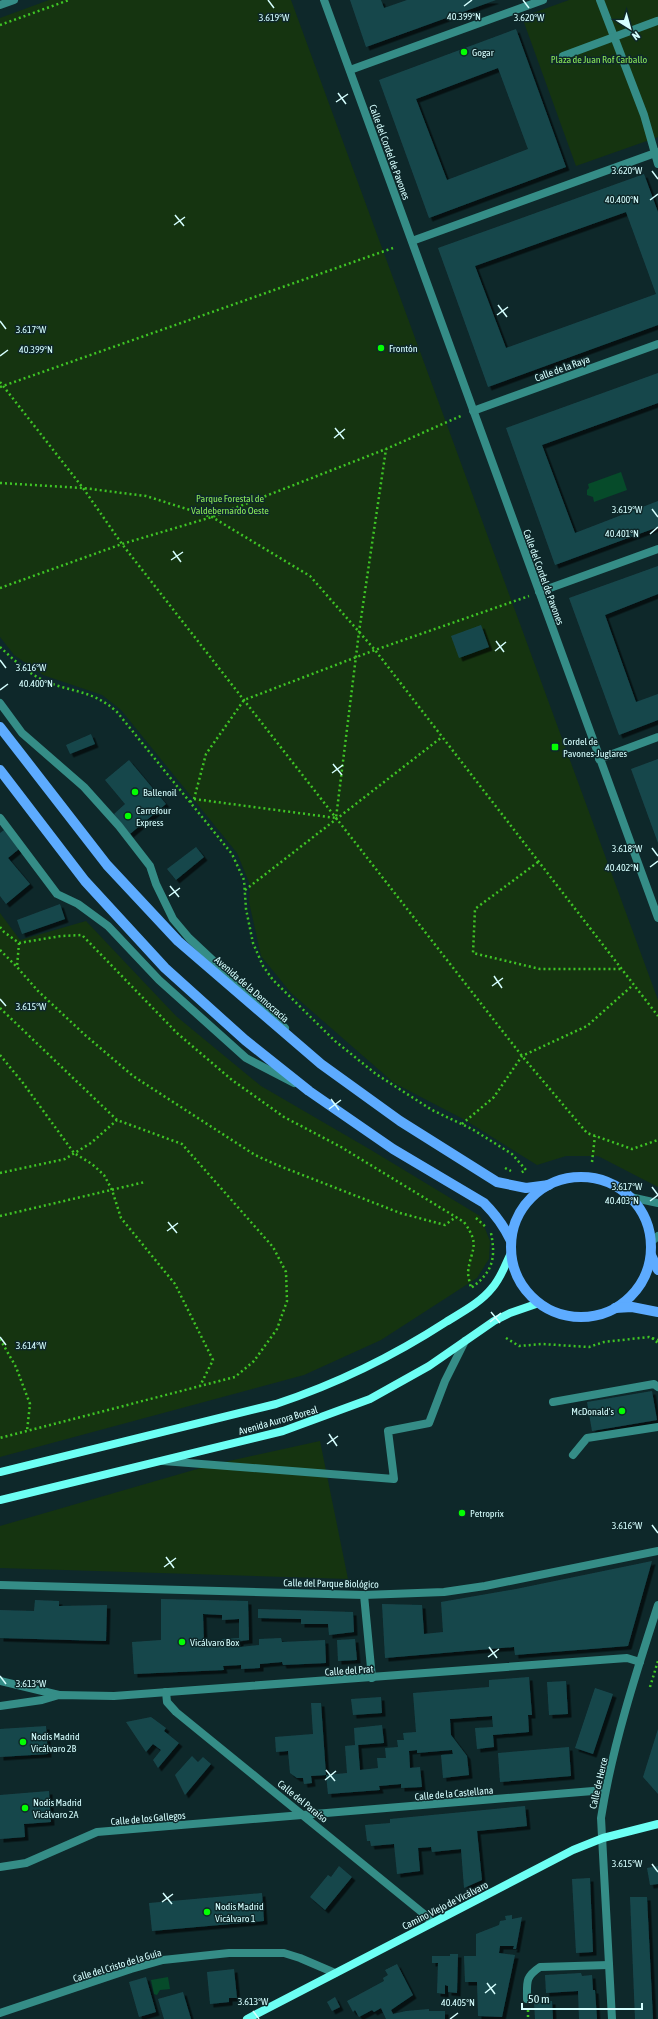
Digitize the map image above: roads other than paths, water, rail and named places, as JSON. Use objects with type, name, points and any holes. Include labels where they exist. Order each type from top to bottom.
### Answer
[{"type":"main road","name":"Avenida de la Democracia","points":[[0,727],[106,865],[178,941],[321,1064],[400,1121],[496,1182],[526,1188],[549,1185]]},
{"type":"main road","points":[[0,770],[85,881],[165,968],[245,1040],[309,1091],[393,1149],[484,1204],[504,1225],[511,1241]]},
{"type":"main road","points":[[569,1178],[590,1178],[610,1183],[630,1197],[644,1217],[654,1239],[646,1273],[639,1286],[624,1302],[615,1308],[596,1316],[577,1317],[556,1313],[539,1303],[520,1283],[512,1263],[511,1253],[511,1241],[517,1218],[530,1199],[549,1185],[569,1178]]},
{"type":"main road","name":"Avenida Aurora Boreal","points":[[0,1472],[276,1404],[316,1391],[359,1372],[414,1343],[480,1300],[493,1287],[511,1253]]},
{"type":"main road","points":[[651,1255],[658,1270]]},
{"type":"main road","name":"Avenida Aurora Boreal","points":[[0,1500],[283,1431],[326,1417],[370,1399],[429,1366],[494,1321],[510,1313],[539,1303]]},
{"type":"main road","points":[[615,1308],[632,1307],[658,1312]]},
{"type":"main road","name":"Camino Viejo de Vicálvaro","points":[[247,2019],[572,1850],[603,1838],[658,1824]]},
{"type":"street","points":[[0,5],[14,0]]},
{"type":"street","name":"Calle del Cordel de Pavones","points":[[324,0],[658,918]]},
{"type":"street","points":[[350,70],[543,0]]},
{"type":"street","points":[[600,0],[644,115],[658,164]]},
{"type":"street","points":[[563,56],[615,38],[657,21]]},
{"type":"street","points":[[412,242],[656,153]]},
{"type":"street","name":"Calle de la Raya","points":[[473,411],[658,344]]},
{"type":"street","points":[[539,592],[658,549]]},
{"type":"street","points":[[0,702],[22,733],[84,787],[119,826],[150,866],[156,884],[173,919],[185,933],[268,1010],[321,1064]]},
{"type":"street","points":[[599,759],[658,737]]},
{"type":"street","points":[[0,818],[57,894],[78,904],[108,926],[159,980],[246,1058],[309,1091]]},
{"type":"street","points":[[630,1197],[658,1203]]},
{"type":"street","points":[[160,1461],[394,1479],[388,1431],[428,1423],[445,1381],[465,1341]]},
{"type":"street","points":[[554,1402],[654,1384],[658,1387]]},
{"type":"street","points":[[572,1455],[587,1438],[658,1427]]},
{"type":"street","name":"Calle del Parque Biológico","points":[[0,1584],[364,1595],[444,1592],[484,1586],[658,1551]]},
{"type":"street","points":[[364,1595],[372,1678]]},
{"type":"street","name":"Calle de Herce","points":[[612,2019],[601,1818],[605,1790],[640,1662],[658,1605]]},
{"type":"street","name":"Calle del Prat","points":[[0,1681],[59,1695],[114,1696],[627,1658],[640,1662]]},
{"type":"street","name":"Calle del Paraíso","points":[[166,1692],[167,1702],[176,1712],[304,1815],[424,1914],[432,1923]]},
{"type":"street","name":"Calle del Prat","points":[[0,1706],[42,1700],[59,1695]]},
{"type":"street","name":"Calle de la Castellana","points":[[304,1815],[605,1790]]},
{"type":"street","name":"Calle de los Gallegos","points":[[0,1867],[26,1863],[97,1832],[304,1815]]},
{"type":"street","name":"Calle del Cristo de la Guía","points":[[0,2013],[131,1969],[163,1960],[229,1953],[284,1953],[335,1973]]},
{"type":"street","points":[[527,1999],[527,1980],[531,1973],[540,1967],[609,1965]]},
{"type":"place","name":"Gogar","points":[[464,52]]},
{"type":"place","name":"Frontón","points":[[381,348]]},
{"type":"place","name":"Cordel de Pavones-Juglares","points":[[555,747]]},
{"type":"place","name":"Ballenoil","points":[[135,792]]},
{"type":"place","name":"Carrefour Express","points":[[128,816]]},
{"type":"place","name":"McDonald's","points":[[622,1411]]},
{"type":"place","name":"Petroprix","points":[[462,1513]]},
{"type":"place","name":"Vicálvaro Box","points":[[182,1642]]},
{"type":"place","name":"Nodis Madrid Vicálvaro 2B","points":[[23,1742]]},
{"type":"place","name":"Nodis Madrid Vicálvaro 2A","points":[[25,1808]]},
{"type":"place","name":"Nodis Madrid Vicálvaro 1","points":[[207,1912]]},
{"type":"park label","name":"Plaza de Juan Rof Carballo","points":[[599,59]]},
{"type":"park label","name":"Parque Forestal de Valdebernardo Oeste","points":[[230,504]]}]
